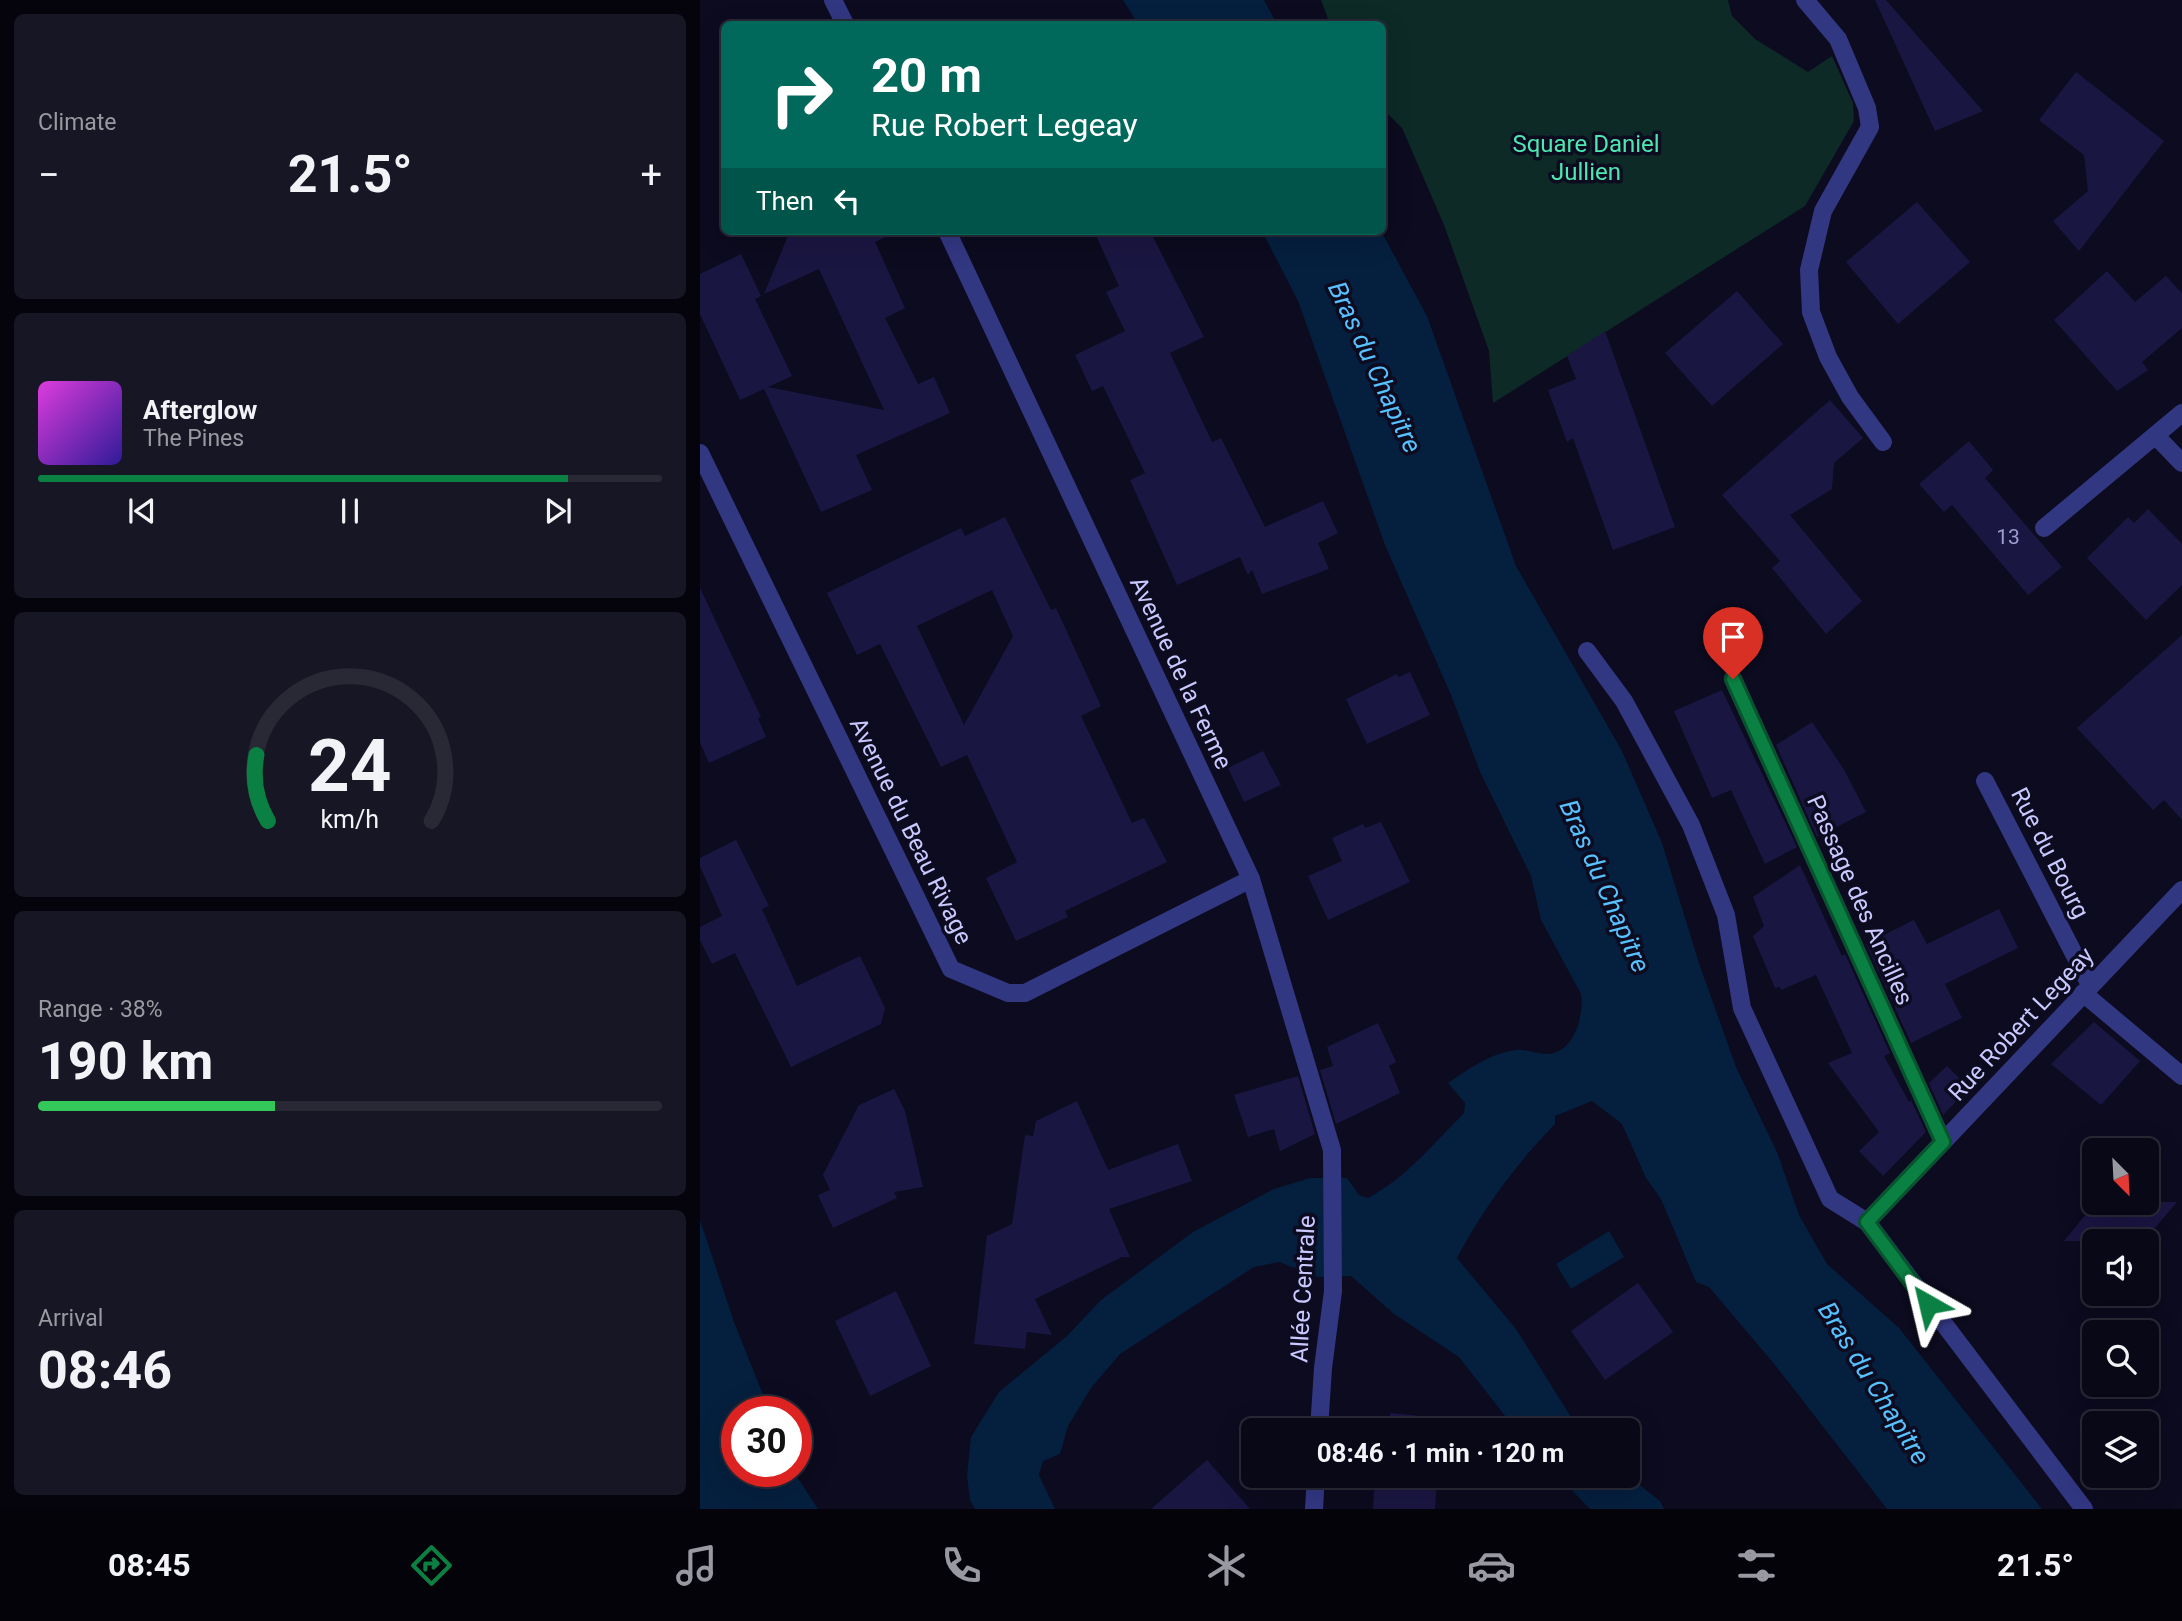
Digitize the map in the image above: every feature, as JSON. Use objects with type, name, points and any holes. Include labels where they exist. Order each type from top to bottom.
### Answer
[{"type":"street","points":[[833,0],[844,21]]},
{"type":"street","points":[[1805,0],[1838,39],[1867,108],[1870,127],[1823,211],[1809,270],[1811,312],[1828,357],[1850,397],[1883,442]]},
{"type":"street","name":"Avenue de la Ferme","points":[[949,235],[1251,879],[1332,1150]]},
{"type":"street","points":[[2044,528],[2182,413]]},
{"type":"street","points":[[2156,436],[2182,463]]},
{"type":"street","name":"Avenue du Beau Rivage","points":[[700,453],[951,969],[1007,993],[1025,993],[1251,879]]},
{"type":"street","points":[[1587,651],[1624,701],[1691,825],[1726,915],[1742,1008],[1830,1199],[1867,1222],[2084,1509]]},
{"type":"street","name":"Passage des Ancilles","points":[[1733,679],[1943,1142]]},
{"type":"street","name":"Rue du Bourg","points":[[1985,781],[2086,989]]},
{"type":"street","name":"Rue Robert Legeay","points":[[1867,1222],[2182,890]]},
{"type":"street","points":[[2086,989],[2182,1076]]},
{"type":"street","name":"Allée Centrale","points":[[1320,1418],[1333,1292],[1332,1150]]},
{"type":"street","points":[[1314,1509],[1315,1488]]},
{"type":"green space","name":"Square Daniel Jullien","points":[[1321,0],[1728,0],[1732,16],[1755,39],[1808,72],[1832,56],[1853,103],[1854,121],[1805,206],[1493,403],[1489,351],[1444,225],[1402,128],[1386,112],[1386,21],[1329,21]]},
{"type":"water","points":[[1123,0],[1264,0],[1275,21],[1136,21]]},
{"type":"water","name":"Bras du Chapitre","points":[[1264,235],[1383,235],[1427,316],[1516,566],[1622,751],[1662,843],[1699,963],[1736,1067],[1777,1152],[1799,1215],[1827,1264],[1899,1328],[2042,1509],[1887,1509],[1775,1365],[1709,1287],[1696,1282],[1661,1199],[1646,1178],[1622,1124],[1592,1101],[1555,1116],[1555,1124],[1501,1188],[1457,1258],[1516,1329],[1572,1418],[1507,1418],[1459,1357],[1394,1314],[1351,1276],[1318,1277],[1279,1262],[1254,1267],[1120,1354],[1091,1388],[1068,1426],[1060,1454],[1043,1461],[1039,1475],[1055,1509],[975,1509],[970,1500],[967,1476],[971,1437],[999,1392],[1067,1336],[1101,1300],[1193,1232],[1274,1189],[1310,1178],[1347,1178],[1359,1195],[1368,1198],[1407,1170],[1464,1113],[1465,1103],[1448,1083],[1497,1054],[1520,1050],[1548,1054],[1557,1052],[1565,1047],[1576,1031],[1581,1012],[1581,994],[1541,920],[1531,876],[1481,774],[1451,695],[1385,545],[1298,301]]},
{"type":"water","points":[[700,1220],[734,1322],[764,1396],[721,1396],[721,1487],[804,1487],[818,1509],[700,1509]]},
{"type":"water","points":[[1609,1231],[1624,1257],[1571,1289],[1556,1264]]},
{"type":"water","points":[[1640,1485],[1660,1501],[1664,1509],[1590,1509],[1570,1488],[1640,1488]]},
{"type":"building","points":[[1875,0],[1886,0],[1983,111],[1935,131]]},
{"type":"building","points":[[2076,72],[2164,141],[2079,251],[2053,221],[2088,191],[2084,155],[2039,120]]},
{"type":"building","points":[[1917,202],[1970,262],[1898,324],[1846,262]]},
{"type":"building","points":[[788,235],[890,235],[875,242],[905,308],[885,318],[918,384],[934,377],[950,413],[856,455],[872,490],[821,512],[764,389],[740,400],[700,314],[700,274],[741,254],[761,296],[755,299],[792,376],[768,387],[884,410],[819,269],[764,294]]},
{"type":"building","points":[[1096,235],[1152,235],[1204,337],[1170,353],[1212,442],[1221,438],[1265,527],[1323,501],[1338,533],[1318,543],[1329,569],[1262,594],[1252,570],[1248,575],[1240,557],[1177,585],[1130,480],[1145,473],[1103,386],[1092,391],[1075,355],[1125,331],[1106,292],[1119,286]]},
{"type":"building","points":[[2107,271],[2135,302],[2166,276],[2182,293],[2182,328],[2142,362],[2148,370],[2117,391],[2054,320]]},
{"type":"building","points":[[1737,291],[1783,344],[1712,406],[1665,353]]},
{"type":"building","points":[[1605,331],[1675,527],[1613,550],[1573,438],[1567,442],[1548,390],[1576,379],[1567,356]]},
{"type":"building","points":[[1830,400],[1863,438],[1834,463],[1832,489],[1790,515],[1862,601],[1826,634],[1772,568],[1780,561],[1722,495]]},
{"type":"building","points":[[1969,441],[1993,470],[1985,478],[2062,567],[2028,595],[1952,505],[1944,512],[1919,484]]},
{"type":"building","points":[[2148,509],[2182,544],[2182,585],[2146,620],[2087,558],[2128,517],[2134,523]]},
{"type":"building","points":[[1005,517],[1051,610],[1056,608],[1101,706],[1081,716],[1132,823],[1144,818],[1167,862],[1065,911],[1068,917],[1016,941],[986,878],[1017,862],[967,755],[941,767],[880,644],[857,655],[827,593],[961,528],[965,536]],"holes":[[[992,590],[1013,636],[964,725],[917,626]]]},
{"type":"building","points":[[700,588],[761,717],[758,718],[766,737],[709,763],[700,742]]},
{"type":"building","points":[[2182,635],[2182,820],[2164,800],[2153,810],[2077,728]]},
{"type":"building","points":[[1410,672],[1430,715],[1367,744],[1346,699],[1397,674],[1399,677]]},
{"type":"building","points":[[1722,690],[1797,847],[1765,864],[1731,790],[1712,798],[1674,711]]},
{"type":"building","points":[[1812,722],[1843,768],[1866,812],[1817,837],[1776,745]]},
{"type":"building","points":[[1263,751],[1281,785],[1244,802],[1228,768]]},
{"type":"building","points":[[1381,822],[1410,882],[1328,920],[1308,876],[1342,861],[1332,838],[1363,824],[1365,828]]},
{"type":"building","points":[[736,840],[769,906],[762,909],[797,986],[860,956],[885,1008],[881,1024],[791,1067],[735,953],[712,964],[700,940],[700,927],[722,916],[700,866],[700,858]]},
{"type":"building","points":[[1800,865],[1842,956],[1845,954],[1890,1053],[1884,1056],[1909,1102],[1911,1100],[1926,1132],[1883,1176],[1859,1151],[1879,1132],[1828,1063],[1852,1053],[1816,975],[1781,990],[1780,987],[1775,988],[1753,936],[1764,926],[1753,897]]},
{"type":"building","points":[[1999,909],[2018,948],[1945,984],[1962,1018],[1911,1043],[1866,944],[1914,920],[1927,944]]},
{"type":"building","points":[[2094,1022],[2140,1061],[2101,1105],[2051,1064]]},
{"type":"building","points":[[1378,1023],[1396,1062],[1389,1066],[1400,1093],[1336,1124],[1320,1070],[1333,1066],[1327,1047]]},
{"type":"building","points":[[1947,1066],[1969,1088],[1943,1115],[1929,1083]]},
{"type":"building","points":[[1298,1076],[1315,1134],[1280,1151],[1274,1129],[1248,1137],[1234,1095]]},
{"type":"building","points":[[894,1089],[905,1111],[923,1187],[894,1192],[897,1198],[833,1228],[818,1195],[830,1190],[823,1175],[859,1105]]},
{"type":"building","points":[[1077,1101],[1108,1170],[1178,1144],[1192,1181],[1109,1209],[1130,1257],[1122,1257],[1035,1299],[1052,1335],[1027,1332],[1025,1349],[974,1344],[987,1236],[1012,1224],[1025,1135],[1033,1136],[1036,1121]]},
{"type":"building","points":[[2160,1202],[2177,1202],[2154,1229],[2082,1229],[2082,1241],[2064,1241],[2085,1215],[2159,1215]]},
{"type":"building","points":[[1638,1283],[1673,1332],[1605,1380],[1571,1331]]},
{"type":"building","points":[[896,1291],[931,1366],[870,1396],[835,1321]]},
{"type":"building","points":[[1390,1413],[1441,1418],[1390,1418]]},
{"type":"building","points":[[1207,1460],[1250,1509],[1151,1509]]},
{"type":"building","points":[[1374,1488],[1436,1488],[1435,1509],[1373,1509]]},
{"type":"route","points":[[1733,679],[1943,1142],[1867,1222],[1928,1304]]}]
